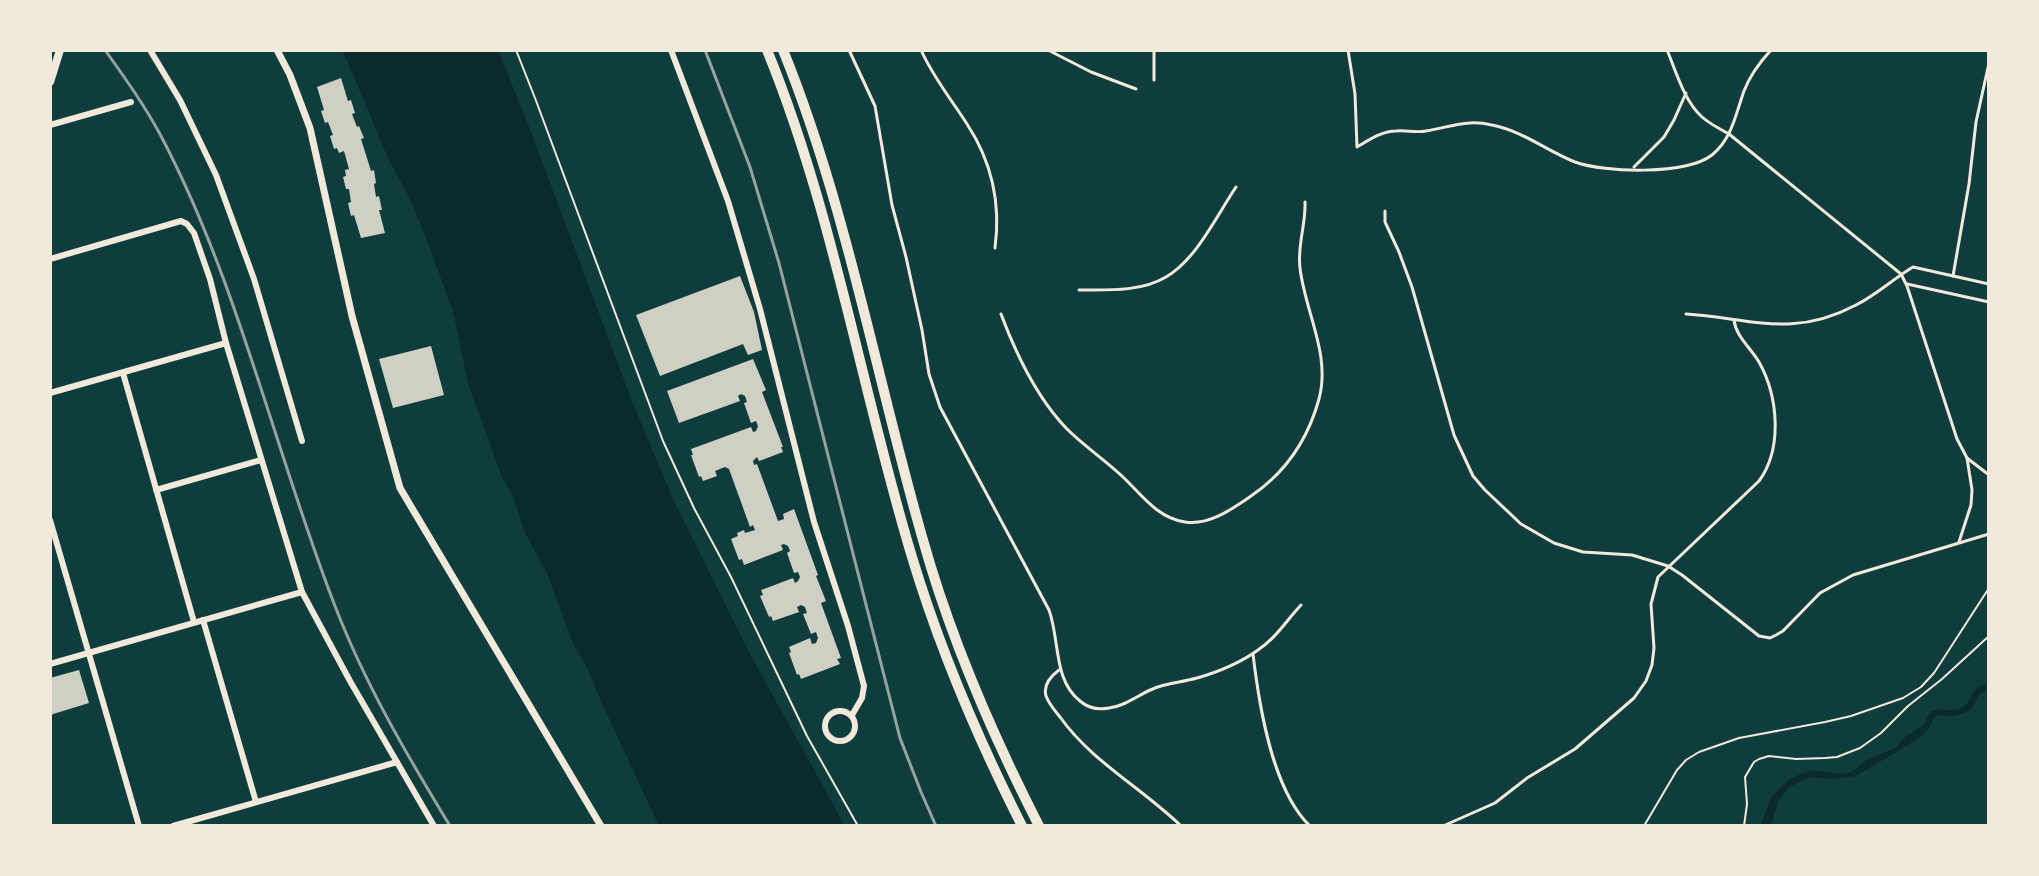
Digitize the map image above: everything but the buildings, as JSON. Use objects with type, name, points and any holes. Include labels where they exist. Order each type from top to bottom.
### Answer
[{"type":"highway","points":[[767,50],[793,119],[829,234],[890,478],[931,615],[976,731],[1022,826]]},
{"type":"highway","points":[[783,50],[809,121],[845,239],[908,487],[941,599],[985,716],[1039,826]]},
{"type":"main road","points":[[50,82],[60,50]]},
{"type":"street","points":[[150,50],[180,100],[216,175],[254,279],[302,441]]},
{"type":"street","points":[[277,50],[310,128],[352,316],[400,488],[601,826]]},
{"type":"street","points":[[671,50],[732,214],[771,351],[814,522],[852,641],[864,686],[860,704],[852,715]]},
{"type":"street","points":[[50,125],[131,102]]},
{"type":"street","points":[[50,259],[181,221],[194,233],[302,592],[434,826]]},
{"type":"street","points":[[50,393],[226,343]]},
{"type":"street","points":[[123,373],[194,622]]},
{"type":"street","points":[[156,490],[261,460]]},
{"type":"street","points":[[50,520],[139,826]]},
{"type":"street","points":[[50,664],[302,592]]},
{"type":"street","points":[[203,620],[256,802]]},
{"type":"street","points":[[843,710],[852,715],[856,725],[849,739],[839,741],[830,737],[825,724],[829,715],[843,710]]},
{"type":"street","points":[[173,826],[397,762]]},
{"type":"lane","points":[[849,50],[875,106],[886,178],[919,315],[931,384],[940,407],[1049,610],[1056,631],[1060,670],[1067,686],[1081,702],[1094,708],[1110,708],[1156,688],[1210,674],[1253,653],[1275,636],[1301,605]]},
{"type":"lane","points":[[921,50],[934,78],[973,133],[987,163],[997,203],[995,248]]},
{"type":"lane","points":[[1048,50],[1091,72],[1136,89]]},
{"type":"lane","points":[[1154,50],[1154,80]]},
{"type":"lane","points":[[1348,50],[1355,94],[1357,147],[1386,132],[1425,132],[1456,123],[1483,123],[1521,134],[1584,165],[1632,169],[1676,168],[1714,153],[1729,134],[1749,81],[1771,50]]},
{"type":"lane","points":[[1667,50],[1686,93],[1703,118],[1729,134],[1901,274],[1907,284],[1953,427],[1967,458],[1971,505],[1959,542]]},
{"type":"lane","points":[[1953,276],[1976,122],[1989,63]]},
{"type":"lane","points":[[1632,169],[1664,137],[1686,93]]},
{"type":"lane","points":[[1079,290],[1137,287],[1166,278],[1188,259],[1236,187]]},
{"type":"lane","points":[[1001,314],[1029,374],[1059,420],[1153,508],[1178,521],[1206,521],[1259,491],[1281,471],[1300,445],[1313,418],[1321,389],[1320,348],[1303,286],[1299,256],[1305,202]]},
{"type":"lane","points":[[1385,211],[1385,222],[1412,287],[1460,452],[1473,476],[1509,514],[1536,534],[1583,552],[1632,555],[1668,566],[1759,636],[1770,638],[1783,631],[1810,601],[1829,586],[1865,571],[1989,534]]},
{"type":"lane","points":[[1686,314],[1779,325],[1826,318],[1864,301],[1913,267],[1989,284]]},
{"type":"lane","points":[[1907,284],[1989,302]]},
{"type":"lane","points":[[1443,826],[1495,803],[1527,778],[1575,749],[1634,698],[1646,681],[1654,648],[1651,615],[1658,577],[1759,481],[1773,451],[1775,420],[1769,389],[1759,362],[1736,330],[1734,320]]},
{"type":"lane","points":[[1967,458],[1989,475]]},
{"type":"lane","points":[[1253,653],[1264,722],[1277,763],[1293,805],[1310,826]]},
{"type":"lane","points":[[1060,670],[1048,681],[1045,689],[1046,696],[1067,727],[1090,752],[1181,826]]},
{"type":"path","points":[[516,50],[663,441],[807,736],[858,826]]},
{"type":"path","points":[[1644,826],[1677,770],[1699,752],[1739,738],[1851,716],[1903,698],[1921,687],[1934,673],[1989,588]]},
{"type":"path","points":[[1744,826],[1747,804],[1745,777],[1754,762],[1769,756],[1796,759],[1837,757],[1860,748],[1881,733],[1989,636]]},
{"type":"water","points":[[342,50],[498,50],[633,404],[673,499],[751,656],[845,826],[659,826],[571,639],[548,575],[524,531],[513,496],[501,475],[468,383],[453,311],[423,230]]},
{"type":"water","points":[[1989,682],[1989,688],[1979,695],[1971,710],[1954,716],[1939,715],[1918,739],[1856,776],[1831,779],[1810,777],[1789,787],[1778,801],[1771,826],[1760,826],[1772,796],[1790,779],[1810,770],[1843,774],[1852,772],[1866,760],[1895,748],[1905,737],[1924,725],[1930,712],[1961,708],[1977,688]]},
{"type":"railway","points":[[105,50],[155,125],[188,192],[234,308],[335,606],[388,719],[450,826]]},
{"type":"railway","points":[[705,50],[750,167],[779,263],[900,738],[936,826]]}]
